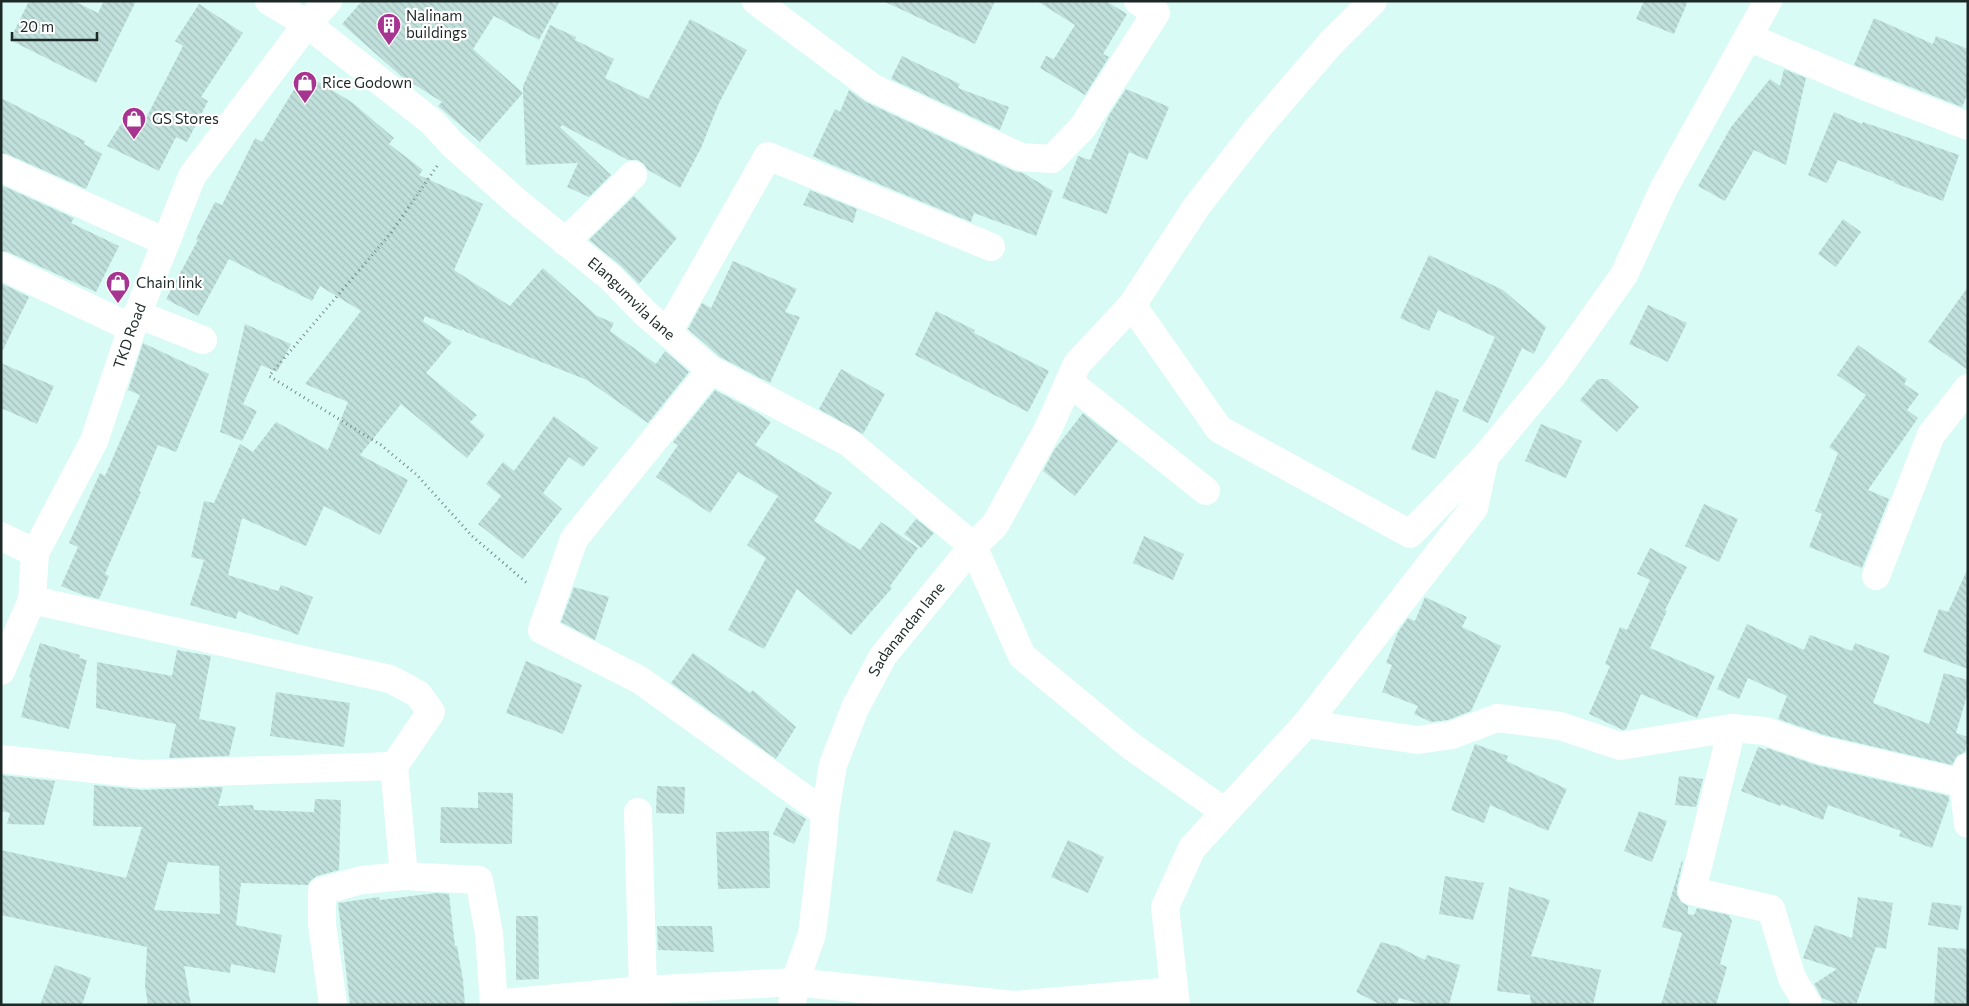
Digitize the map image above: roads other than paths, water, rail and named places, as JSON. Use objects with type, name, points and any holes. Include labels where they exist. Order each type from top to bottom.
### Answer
[{"type":"street","name":"Elangumvila lane","points":[[269,1],[307,24],[432,122],[453,145],[565,242],[610,277],[711,370],[848,442],[973,546]]},
{"type":"street","name":"TKD Road","points":[[1,671],[32,600],[35,554],[94,441],[135,321],[192,176],[307,24],[328,1]]},
{"type":"street","points":[[756,1],[873,88],[1020,157],[1052,159],[1082,128],[1156,13],[1138,1]]},
{"type":"street","name":"Sadanandan lane","points":[[794,994],[812,934],[825,813],[833,766],[856,708],[883,656],[973,546],[995,525],[1049,426],[1077,364],[1132,305],[1197,206],[1257,128],[1330,44],[1373,1]]},
{"type":"street","points":[[1132,305],[1219,429],[1410,534],[1485,457],[1555,372],[1624,275],[1664,188],[1768,1]]},
{"type":"street","points":[[1748,37],[1874,90],[1968,126]]},
{"type":"street","points":[[668,332],[768,156],[991,247]]},
{"type":"street","points":[[1,168],[166,242]]},
{"type":"street","points":[[565,242],[633,175]]},
{"type":"street","points":[[1,266],[135,321],[203,340]]},
{"type":"street","points":[[711,370],[574,538],[542,630],[640,680],[825,813]]},
{"type":"street","points":[[1069,382],[1206,491]]},
{"type":"street","points":[[1876,576],[1931,436],[1965,401]]},
{"type":"street","points":[[333,1005],[322,924],[322,891],[362,880],[404,876],[479,880],[489,933],[494,1004],[643,990],[950,1000],[1014,1005],[1175,998],[1165,907],[1192,848],[1306,724],[1474,508],[1485,457]]},
{"type":"street","points":[[1,536],[35,554]]},
{"type":"street","points":[[973,546],[1022,656],[1132,746],[1225,812]]},
{"type":"street","points":[[32,600],[390,679],[418,694],[431,712],[394,766],[404,876]]},
{"type":"street","points":[[1306,724],[1418,740],[1452,736],[1497,718],[1560,726],[1620,746],[1732,728],[1765,731],[1820,750],[1965,775],[1968,824]]},
{"type":"street","points":[[1732,728],[1692,891],[1770,909],[1792,978],[1808,1005]]},
{"type":"street","points":[[1,759],[142,774],[394,766]]},
{"type":"street","points":[[638,812],[643,990]]},
{"type":"place","name":"Nalinam buildings","points":[[389,46]]},
{"type":"place","name":"Rice Godown","points":[[305,104]]},
{"type":"place","name":"GS Stores","points":[[134,140]]},
{"type":"place","name":"Chain link","points":[[118,304]]}]
